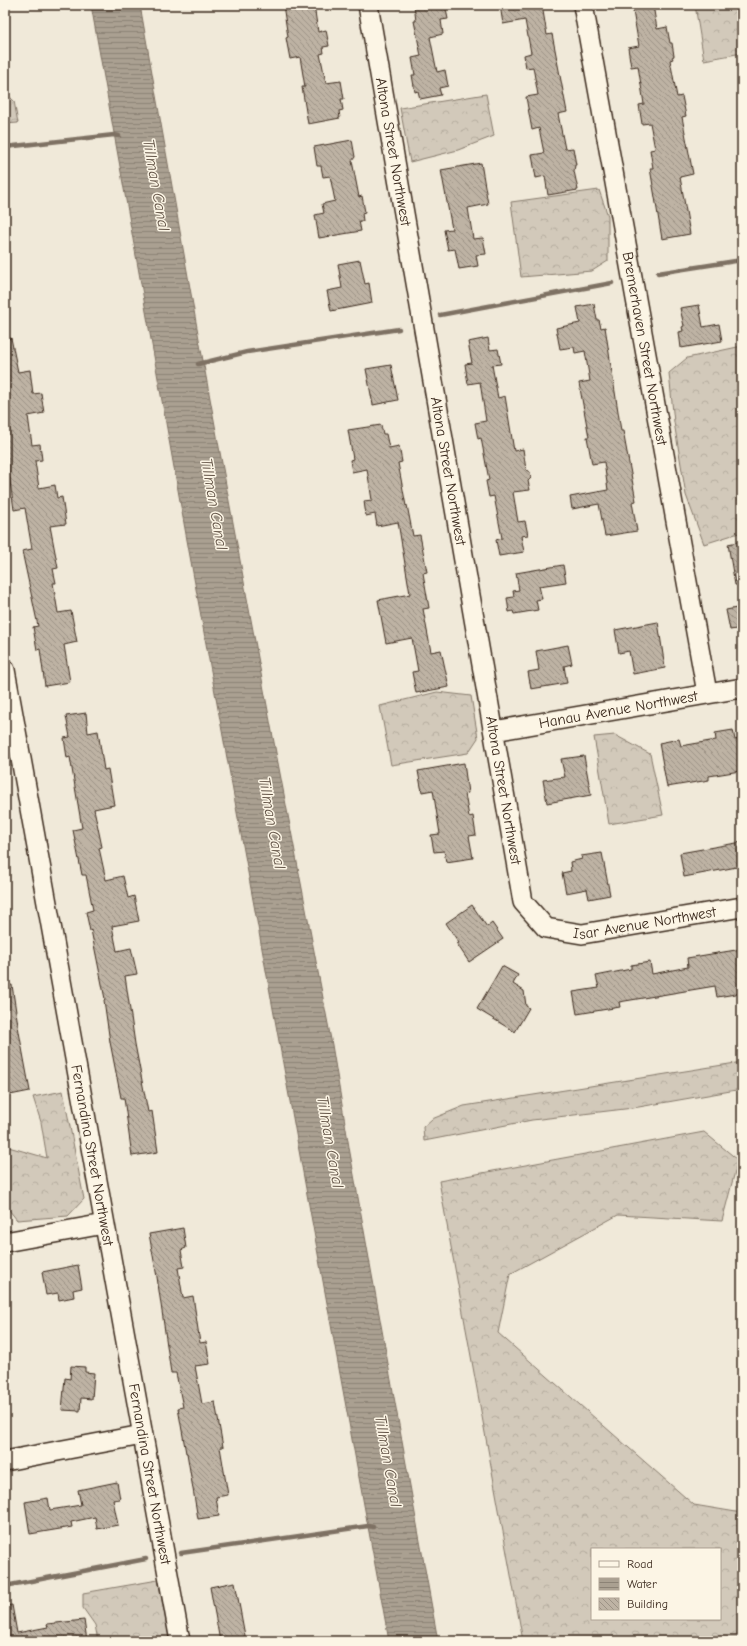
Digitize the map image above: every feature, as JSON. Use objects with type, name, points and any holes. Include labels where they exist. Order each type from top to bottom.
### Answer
[{"type":"street","name":"Altona Street Northwest","points":[[368,5],[524,902],[546,928]]},
{"type":"street","name":"Bremerhaven Street Northwest","points":[[583,5],[707,693]]},
{"type":"street","name":"Fernandina Street Northwest","points":[[5,670],[180,1641]]},
{"type":"street","name":"Hanau Avenue Northwest","points":[[494,731],[742,688]]},
{"type":"street","name":"Isar Avenue Northwest","points":[[546,928],[582,934],[742,907]]},
{"type":"street","points":[[5,1242],[104,1224]]},
{"type":"street","points":[[5,1461],[142,1435]]},
{"type":"green space","points":[[695,5],[742,5],[742,53],[704,60]]},
{"type":"green space","points":[[5,92],[14,101],[18,123],[5,124]]},
{"type":"green space","points":[[486,94],[494,136],[458,150],[410,162],[400,108]]},
{"type":"green space","points":[[599,190],[608,216],[608,261],[592,271],[521,277],[511,202]]},
{"type":"green space","points":[[742,346],[742,532],[704,544],[686,495],[674,422],[669,373],[687,358]]},
{"type":"green space","points":[[437,692],[471,696],[478,738],[468,753],[391,765],[380,706]]},
{"type":"green space","points":[[615,735],[650,754],[663,815],[609,824],[594,737]]},
{"type":"green space","points":[[742,1062],[742,1089],[633,1108],[532,1120],[424,1141],[423,1127],[432,1119],[464,1106]]},
{"type":"green space","points":[[63,1091],[84,1199],[68,1216],[17,1220],[5,1205],[5,1146],[47,1158],[41,1122],[33,1097]]},
{"type":"green space","points":[[704,1132],[738,1160],[722,1221],[618,1215],[510,1274],[498,1333],[694,1505],[742,1513],[742,1641],[523,1641],[439,1181]]},
{"type":"green space","points":[[158,1580],[170,1641],[98,1641],[95,1625],[83,1608],[83,1593]]},
{"type":"water","name":"Tillman Canal","points":[[91,5],[140,5],[199,339],[332,1045],[438,1641],[389,1641],[187,540]]},
{"type":"building","points":[[283,5],[314,5],[318,32],[326,30],[329,46],[323,47],[324,53],[320,54],[326,83],[341,81],[344,99],[341,99],[343,110],[339,111],[340,118],[308,124],[302,87],[305,87],[300,57],[290,59],[286,38],[288,37]]},
{"type":"building","points":[[414,5],[445,5],[448,19],[441,20],[443,34],[430,37],[437,72],[445,70],[448,86],[439,88],[441,95],[420,99],[418,91],[415,92],[412,75],[415,75],[412,58],[421,56],[414,21],[416,21]]},
{"type":"building","points":[[500,5],[542,5],[547,35],[552,34],[567,112],[558,114],[565,149],[573,148],[576,165],[574,171],[578,190],[548,195],[545,176],[536,178],[532,155],[544,153],[539,128],[532,130],[526,97],[538,95],[533,67],[526,68],[524,55],[531,53],[525,20],[503,24]]},
{"type":"building","points":[[632,5],[653,5],[657,29],[667,27],[670,43],[672,43],[674,56],[672,57],[673,59],[670,60],[677,97],[682,96],[686,116],[682,117],[693,174],[680,177],[690,234],[662,239],[650,168],[653,168],[650,150],[655,149],[650,123],[642,124],[639,105],[644,104],[638,66],[631,67],[628,48],[639,46]]},
{"type":"building","points":[[352,140],[355,157],[352,161],[359,197],[362,196],[365,212],[362,213],[363,221],[359,221],[361,231],[319,238],[315,215],[324,213],[322,204],[335,201],[330,176],[323,177],[321,166],[317,166],[314,147]]},
{"type":"building","points":[[481,163],[488,204],[468,208],[473,239],[483,238],[486,254],[476,255],[478,266],[459,269],[455,249],[448,250],[444,230],[452,229],[441,170]]},
{"type":"building","points":[[360,260],[365,284],[369,283],[372,303],[331,311],[327,291],[342,288],[338,264]]},
{"type":"building","points":[[594,304],[597,320],[599,320],[601,328],[605,327],[621,431],[623,431],[636,501],[632,502],[637,531],[605,536],[599,504],[572,509],[570,497],[608,490],[604,462],[592,464],[587,437],[589,437],[579,383],[590,381],[585,351],[575,353],[574,347],[560,349],[556,328],[580,323],[577,307]]},
{"type":"building","points":[[699,305],[703,327],[719,324],[722,341],[681,348],[679,332],[683,331],[682,327],[684,326],[680,308]]},
{"type":"building","points":[[11,338],[18,372],[30,370],[33,394],[41,393],[44,413],[28,416],[32,445],[40,444],[42,460],[35,461],[39,488],[55,485],[57,498],[62,497],[66,524],[50,526],[58,568],[53,569],[56,583],[53,583],[58,613],[71,611],[77,642],[64,645],[70,682],[45,686],[40,649],[37,650],[33,627],[38,626],[22,551],[32,549],[25,508],[14,510],[5,445],[5,339]]},
{"type":"building","points":[[488,338],[490,350],[498,349],[501,364],[492,365],[498,398],[505,396],[514,451],[523,449],[526,470],[530,472],[531,478],[528,481],[530,490],[513,492],[518,522],[525,521],[528,535],[521,536],[524,552],[499,556],[496,540],[502,538],[494,496],[489,497],[486,481],[489,480],[481,438],[478,439],[475,423],[486,421],[480,382],[468,384],[465,364],[472,363],[468,342]]},
{"type":"building","points":[[391,365],[398,400],[373,405],[366,369]]},
{"type":"building","points":[[381,425],[383,434],[386,434],[389,448],[399,446],[402,462],[398,463],[406,506],[407,505],[413,536],[420,535],[427,572],[423,573],[429,608],[423,609],[431,652],[441,650],[449,687],[416,693],[412,672],[418,671],[412,638],[386,643],[378,600],[410,594],[398,522],[377,526],[375,514],[366,516],[364,501],[372,500],[367,469],[352,472],[350,460],[353,459],[348,430]]},
{"type":"building","points":[[742,541],[742,585],[735,585],[728,544]]},
{"type":"building","points":[[563,565],[566,582],[539,586],[542,599],[536,600],[538,610],[514,614],[513,611],[509,612],[507,598],[514,597],[513,591],[519,590],[516,573]]},
{"type":"building","points":[[742,607],[742,628],[730,630],[726,610]]},
{"type":"building","points":[[658,622],[665,668],[633,674],[629,651],[619,653],[615,630]]},
{"type":"building","points":[[568,645],[572,664],[564,666],[567,683],[531,689],[528,672],[539,670],[536,651]]},
{"type":"building","points":[[86,713],[88,733],[98,731],[104,770],[108,769],[114,805],[94,809],[102,847],[99,848],[106,880],[123,876],[128,898],[134,896],[139,921],[112,926],[117,951],[131,948],[137,974],[125,976],[135,1044],[148,1112],[152,1111],[158,1152],[132,1156],[124,1098],[121,1098],[110,1042],[105,999],[86,912],[93,910],[86,875],[82,875],[73,830],[82,828],[70,757],[67,758],[64,738],[70,737],[66,716]]},
{"type":"building","points":[[733,730],[735,740],[739,739],[739,741],[742,741],[742,767],[739,768],[740,771],[709,776],[709,780],[667,787],[659,743],[679,739],[681,746],[716,740],[715,733]]},
{"type":"building","points":[[584,756],[591,795],[547,803],[543,780],[565,777],[561,759]]},
{"type":"building","points":[[464,763],[468,793],[465,794],[469,817],[473,816],[476,835],[469,836],[473,858],[446,862],[444,851],[434,852],[431,835],[440,834],[433,790],[422,792],[418,771]]},
{"type":"building","points":[[742,842],[742,866],[684,877],[680,853]]},
{"type":"building","points":[[602,853],[610,895],[589,899],[587,889],[566,893],[562,873],[571,871],[570,862],[582,859],[581,856]]},
{"type":"building","points":[[472,905],[487,927],[492,923],[503,939],[469,962],[446,923]]},
{"type":"building","points":[[742,949],[742,993],[717,997],[715,986],[619,1002],[620,1007],[577,1014],[573,992],[599,988],[596,976],[631,969],[631,965],[650,962],[652,974],[688,967],[687,958]]},
{"type":"building","points":[[502,966],[518,975],[513,984],[524,991],[526,1006],[529,1008],[515,1032],[477,1009]]},
{"type":"building","points":[[12,985],[30,1091],[5,1096],[5,986]]},
{"type":"building","points":[[183,1228],[186,1248],[181,1250],[184,1267],[178,1268],[183,1298],[193,1296],[200,1343],[206,1342],[210,1364],[195,1366],[202,1404],[215,1402],[223,1447],[220,1447],[228,1495],[216,1497],[219,1516],[198,1519],[178,1408],[183,1407],[176,1373],[171,1373],[149,1234]]},
{"type":"building","points":[[78,1265],[82,1288],[73,1290],[74,1297],[59,1300],[58,1293],[46,1295],[42,1272]]},
{"type":"building","points":[[71,1366],[85,1367],[85,1372],[94,1373],[92,1399],[81,1398],[80,1411],[62,1410],[65,1378],[70,1379]]},
{"type":"building","points":[[117,1482],[120,1499],[113,1500],[118,1525],[97,1529],[95,1517],[71,1522],[72,1527],[30,1534],[25,1502],[48,1498],[50,1510],[81,1505],[78,1490]]},
{"type":"building","points":[[235,1582],[246,1641],[220,1641],[210,1587]]},
{"type":"building","points":[[12,1605],[17,1633],[48,1627],[47,1624],[84,1620],[87,1641],[5,1641],[5,1606]]},
{"type":"waterway","points":[[5,147],[114,135],[119,136]]},
{"type":"waterway","points":[[658,273],[742,260]]},
{"type":"waterway","points":[[440,315],[612,283]]},
{"type":"waterway","points":[[198,364],[247,352],[399,329]]},
{"type":"waterway","points":[[181,1553],[368,1526],[373,1527]]},
{"type":"waterway","points":[[5,1586],[146,1559]]}]
